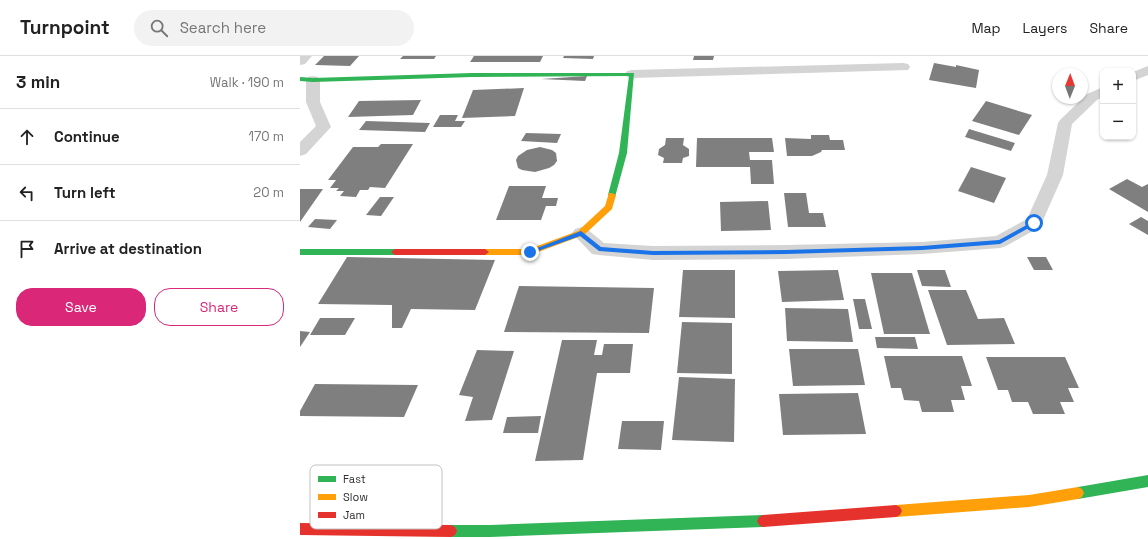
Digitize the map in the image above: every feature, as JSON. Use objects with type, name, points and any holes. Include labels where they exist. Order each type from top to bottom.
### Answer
[{"type":"street","points":[[300,61],[306,56]]},
{"type":"street","points":[[300,151],[324,127],[306,80],[447,75],[632,74],[903,67]]},
{"type":"street","points":[[1136,76],[1148,70]]},
{"type":"street","points":[[300,252],[530,252],[581,233],[609,206],[623,153],[632,74]]},
{"type":"street","points":[[581,233],[599,249],[653,253],[786,252],[914,248],[1000,242],[1034,223],[1054,175],[1065,123],[1092,97],[1100,93]]},
{"type":"street","points":[[300,529],[490,530],[769,521],[1029,501],[1148,481]]},
{"type":"building","points":[[324,56],[359,56],[350,66],[315,65]]},
{"type":"building","points":[[403,56],[436,56],[434,59],[400,59]]},
{"type":"building","points":[[474,56],[543,56],[540,62],[470,62]]},
{"type":"building","points":[[564,56],[594,56],[593,59],[563,58]]},
{"type":"building","points":[[694,56],[714,56],[713,60],[693,60]]},
{"type":"building","points":[[934,63],[956,67],[956,65],[979,70],[976,88],[929,80]]},
{"type":"building","points":[[587,76],[585,81],[541,79]]},
{"type":"building","points":[[524,88],[515,116],[462,118],[473,90]]},
{"type":"building","points":[[421,100],[413,115],[348,117],[359,101]]},
{"type":"building","points":[[986,101],[1032,115],[1019,135],[972,121]]},
{"type":"building","points":[[440,115],[458,115],[455,121],[465,121],[461,127],[433,127]]},
{"type":"building","points":[[366,121],[430,123],[425,132],[359,130]]},
{"type":"building","points":[[969,129],[1015,143],[1011,151],[965,137]]},
{"type":"building","points":[[526,133],[561,134],[557,143],[521,141]]},
{"type":"building","points":[[811,135],[829,135],[830,140],[843,140],[845,150],[822,150],[821,152],[812,156],[787,156],[785,138],[811,139]]},
{"type":"building","points":[[666,138],[684,138],[683,145],[689,149],[689,156],[683,158],[682,163],[663,163],[664,158],[658,155],[659,149],[665,145]]},
{"type":"building","points":[[697,138],[772,138],[774,152],[749,152],[750,160],[772,160],[774,184],[751,184],[750,167],[696,167]]},
{"type":"building","points":[[381,144],[413,144],[385,188],[370,187],[368,190],[360,190],[356,197],[340,196],[344,191],[336,191],[339,188],[330,188],[336,180],[328,180],[353,147],[378,147]]},
{"type":"building","points":[[540,147],[552,150],[556,153],[557,161],[554,165],[535,172],[518,168],[516,160],[518,156],[527,150]]},
{"type":"building","points":[[971,167],[1006,178],[994,203],[958,191]]},
{"type":"building","points":[[1127,179],[1142,187],[1148,184],[1148,212],[1109,189]]},
{"type":"building","points":[[509,186],[546,186],[542,198],[558,198],[556,206],[546,206],[541,220],[496,220]]},
{"type":"building","points":[[300,189],[323,189],[300,222]]},
{"type":"building","points":[[784,193],[806,193],[809,213],[823,213],[826,227],[788,227]]},
{"type":"building","points":[[380,197],[394,197],[381,216],[366,215]]},
{"type":"building","points":[[768,201],[771,230],[721,231],[720,202]]},
{"type":"building","points":[[1141,217],[1148,221],[1148,235],[1129,224]]},
{"type":"building","points":[[315,219],[337,220],[330,229],[308,227]]},
{"type":"building","points":[[347,257],[495,260],[475,310],[411,309],[402,328],[392,328],[392,305],[318,304]]},
{"type":"building","points":[[1027,257],[1046,257],[1053,270],[1034,270]]},
{"type":"building","points":[[683,270],[735,270],[735,318],[679,317]]},
{"type":"building","points":[[838,270],[844,300],[782,302],[778,271]]},
{"type":"building","points":[[917,270],[945,270],[951,287],[922,286]]},
{"type":"building","points":[[871,273],[912,273],[930,334],[884,334]]},
{"type":"building","points":[[519,286],[654,288],[649,333],[504,332]]},
{"type":"building","points":[[928,290],[966,290],[978,319],[1004,318],[1015,344],[947,345]]},
{"type":"building","points":[[853,299],[865,299],[872,329],[859,329]]},
{"type":"building","points":[[785,308],[848,309],[853,342],[787,341]]},
{"type":"building","points":[[320,318],[355,318],[345,335],[310,335]]},
{"type":"building","points":[[682,322],[732,323],[732,374],[677,373]]},
{"type":"building","points":[[300,331],[310,332],[300,347]]},
{"type":"building","points":[[875,337],[915,337],[918,349],[877,348]]},
{"type":"building","points":[[562,340],[597,340],[594,355],[602,355],[604,344],[633,344],[630,373],[597,373],[583,460],[535,461]]},
{"type":"building","points":[[789,349],[858,349],[865,385],[793,386]]},
{"type":"building","points":[[477,350],[514,351],[492,420],[465,421],[473,397],[459,395]]},
{"type":"building","points":[[884,356],[962,356],[972,386],[961,386],[965,400],[951,400],[954,412],[922,412],[919,401],[904,400],[901,388],[891,388]]},
{"type":"building","points":[[986,357],[1065,357],[1079,388],[1068,388],[1074,402],[1060,402],[1065,414],[1033,414],[1028,402],[1012,402],[1008,390],[998,390]]},
{"type":"building","points":[[679,377],[735,379],[734,442],[672,440]]},
{"type":"building","points":[[315,384],[418,385],[404,417],[300,416],[300,411]]},
{"type":"building","points":[[858,393],[866,434],[783,435],[779,394]]},
{"type":"building","points":[[541,416],[538,433],[503,433],[507,417]]},
{"type":"building","points":[[622,421],[664,421],[661,450],[618,449]]},
{"type":"traffic: fast","points":[[300,79],[313,80],[472,75],[632,74],[623,153],[612,195]]},
{"type":"traffic: fast","points":[[300,252],[395,252]]},
{"type":"traffic: fast","points":[[1078,493],[1148,481]]},
{"type":"traffic: fast","points":[[451,531],[490,531],[763,521]]},
{"type":"traffic: slow","points":[[485,252],[530,252],[581,233],[609,207],[612,195]]},
{"type":"traffic: slow","points":[[896,511],[1029,501],[1078,493]]},
{"type":"traffic: jam","points":[[395,252],[485,252]]},
{"type":"traffic: jam","points":[[763,521],[896,511]]},
{"type":"traffic: jam","points":[[300,529],[451,531]]},
{"type":"route","points":[[530,252],[581,233],[599,249],[653,253],[786,252],[922,248],[1000,242],[1034,223]]}]
